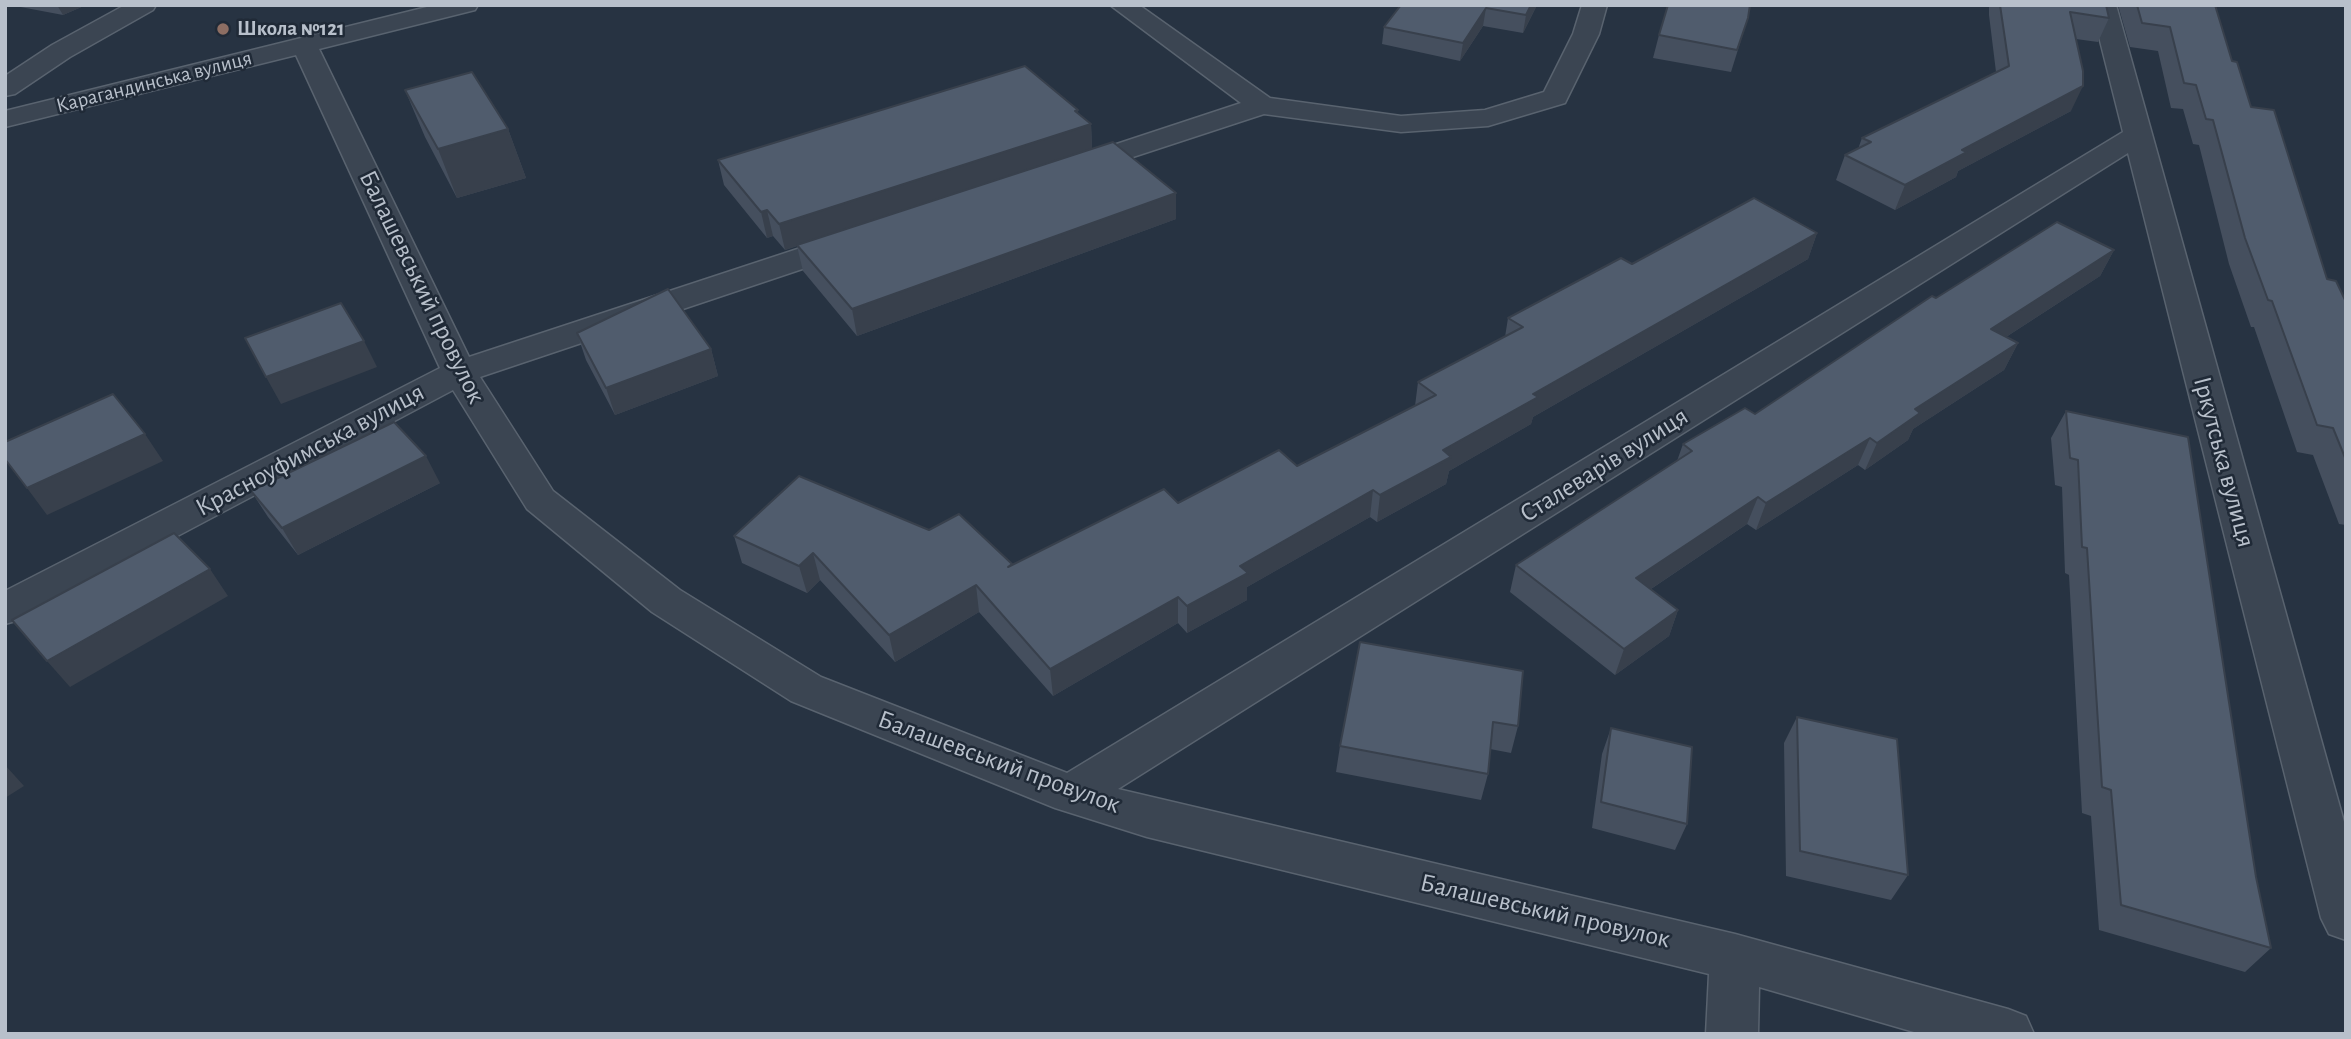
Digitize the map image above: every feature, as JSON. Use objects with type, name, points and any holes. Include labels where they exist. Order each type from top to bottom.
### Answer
[{"type":"street","name":"Карагандинська вулиця","points":[[5,88],[61,51],[144,5]]},
{"type":"street","name":"Карагандинська вулиця","points":[[5,119],[466,5]]},
{"type":"street","points":[[1122,5],[1262,105]]},
{"type":"street","points":[[1051,175],[1262,105],[1401,124],[1499,115],[1555,97],[1586,34],[1595,5]]},
{"type":"street","name":"Іркутська вулиця","points":[[2103,5],[2346,918]]},
{"type":"street","name":"Балашевський провулок","points":[[304,46],[458,372],[540,500],[666,601],[806,689],[1071,794],[1147,817],[1735,957],[2008,1034]]},
{"type":"street","name":"Сталеварів вулиця","points":[[1071,794],[2136,136]]},
{"type":"street","name":"Красноуфимська вулиця","points":[[5,609],[458,372],[880,232]]},
{"type":"street","points":[[1732,1034],[1735,957]]},
{"type":"building","points":[[1401,5],[1531,5],[1526,15],[1486,8],[1463,43],[1384,27]]},
{"type":"building","points":[[1668,5],[1750,5],[1737,50],[1659,35]]},
{"type":"building","points":[[2000,5],[2106,5],[2109,18],[2070,12],[2083,71],[2083,86],[1962,150],[1967,152],[1905,185],[1845,155],[1871,142],[1862,138],[2009,66]]},
{"type":"building","points":[[2137,5],[2215,5],[2232,61],[2237,62],[2251,107],[2274,110],[2327,279],[2336,281],[2346,302],[2346,460],[2333,428],[2317,425],[2272,301],[2268,300],[2245,238],[2213,120],[2206,119],[2196,85],[2184,83],[2170,27],[2142,23]]},
{"type":"building","points":[[1025,66],[1091,124],[779,224],[767,210],[761,212],[718,160]]},
{"type":"building","points":[[472,72],[508,129],[438,149],[405,90]]},
{"type":"building","points":[[1113,142],[1176,193],[852,309],[797,245]]},
{"type":"building","points":[[1754,198],[1817,233],[1533,394],[1538,397],[1443,450],[1451,457],[1380,495],[1373,490],[1240,566],[1248,573],[1187,606],[1178,597],[1050,669],[976,585],[889,635],[813,553],[799,566],[734,536],[799,476],[929,530],[959,514],[1012,564],[1008,567],[1164,489],[1178,503],[1279,450],[1297,466],[1436,395],[1418,382],[1523,327],[1508,318],[1621,258],[1632,264]]},
{"type":"building","points":[[2057,222],[2114,250],[1991,329],[2018,343],[1915,409],[1920,413],[1877,443],[1870,438],[1766,503],[1758,497],[1636,578],[1678,610],[1624,649],[1516,565],[1692,451],[1683,444],[1745,408],[1755,414],[1932,296],[1936,298]]},
{"type":"building","points":[[668,289],[711,349],[606,388],[577,333]]},
{"type":"building","points":[[341,303],[364,341],[266,377],[245,338]]},
{"type":"building","points":[[113,394],[145,434],[27,488],[5,459],[5,442]]},
{"type":"building","points":[[2066,411],[2188,437],[2256,877],[2271,948],[2121,905],[2111,790],[2102,787],[2087,548],[2082,547],[2078,460],[2070,458]]},
{"type":"building","points":[[394,422],[426,456],[282,528],[251,491]]},
{"type":"building","points":[[174,533],[210,569],[47,661],[12,620]]},
{"type":"building","points":[[1360,642],[1523,671],[1518,726],[1493,722],[1488,774],[1340,746]]},
{"type":"building","points":[[1797,717],[1897,739],[1908,875],[1800,851]]},
{"type":"building","points":[[1611,728],[1692,747],[1687,824],[1601,802]]},
{"type":"place","name":"Школа №121","points":[[223,29]]}]
